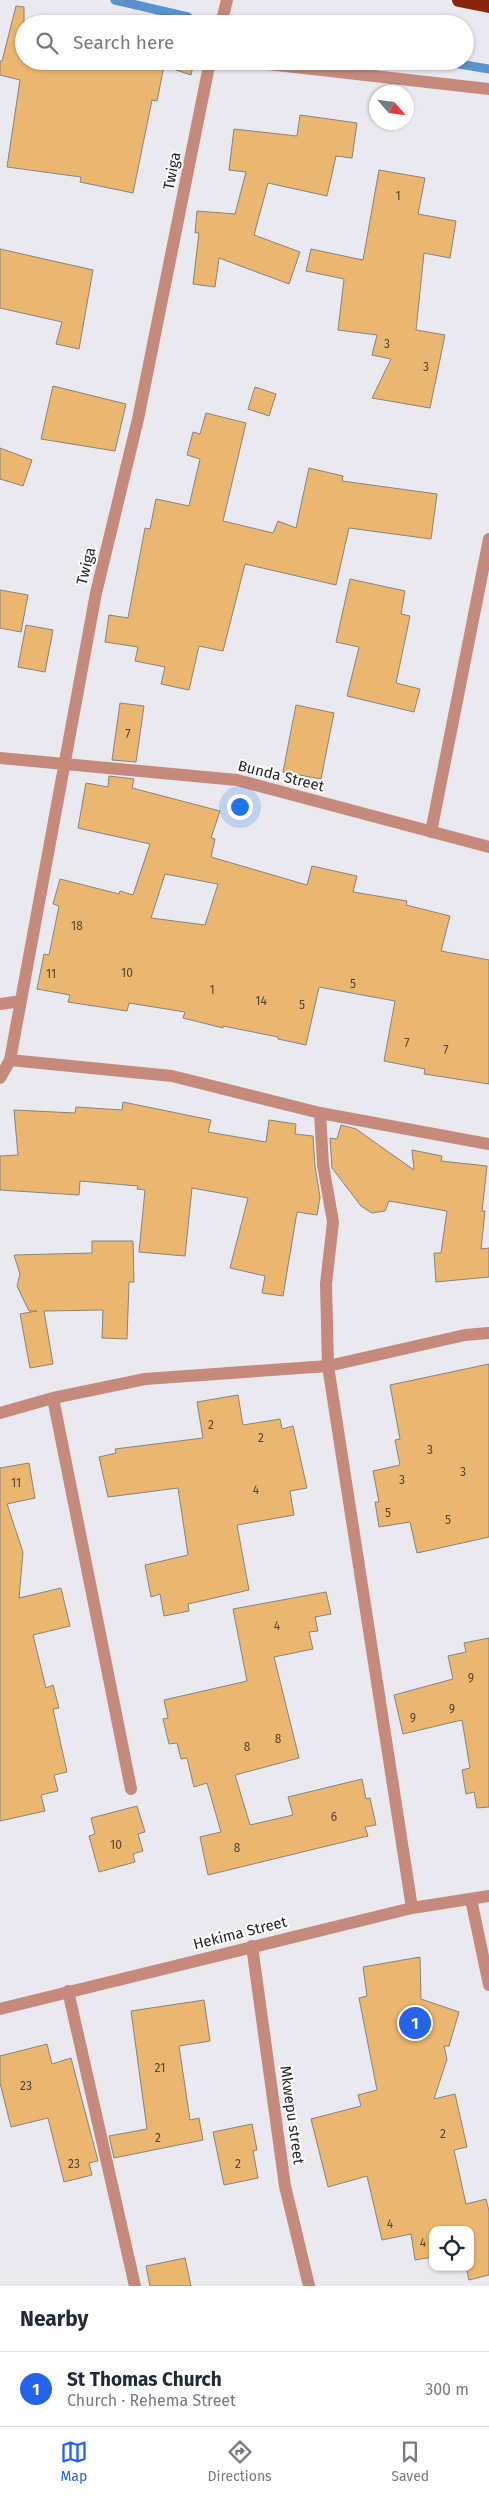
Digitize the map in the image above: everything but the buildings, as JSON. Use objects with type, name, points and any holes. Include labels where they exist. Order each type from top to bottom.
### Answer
[{"type":"highway","points":[[460,0],[489,6]]},
{"type":"street","points":[[223,15],[227,0]]},
{"type":"street","name":"Twiga","points":[[0,1078],[10,1060],[96,593],[138,419],[208,70]]},
{"type":"street","points":[[321,70],[489,89]]},
{"type":"street","points":[[431,832],[489,538]]},
{"type":"street","name":"Bunda Street","points":[[0,758],[237,780],[489,847]]},
{"type":"street","points":[[0,1004],[21,1001]]},
{"type":"street","points":[[10,1060],[172,1076],[320,1113],[489,1144]]},
{"type":"street","points":[[320,1113],[323,1165],[333,1222],[326,1284],[328,1366],[412,1908]]},
{"type":"street","points":[[0,1413],[53,1398],[145,1380],[328,1366],[465,1335],[489,1333]]},
{"type":"street","points":[[53,1398],[131,1789]]},
{"type":"street","name":"Hekima Street","points":[[0,2009],[412,1908],[489,1896]]},
{"type":"street","points":[[471,1899],[489,1985]]},
{"type":"street","name":"Mkwepu street","points":[[252,1946],[285,2186],[309,2286]]},
{"type":"street","points":[[68,1991],[135,2286]]},
{"type":"waterway","points":[[115,0],[179,15]]},
{"type":"waterway","points":[[474,66],[489,69]]},
{"type":"place","name":"St Thomas Church","points":[[415,2023]]}]
